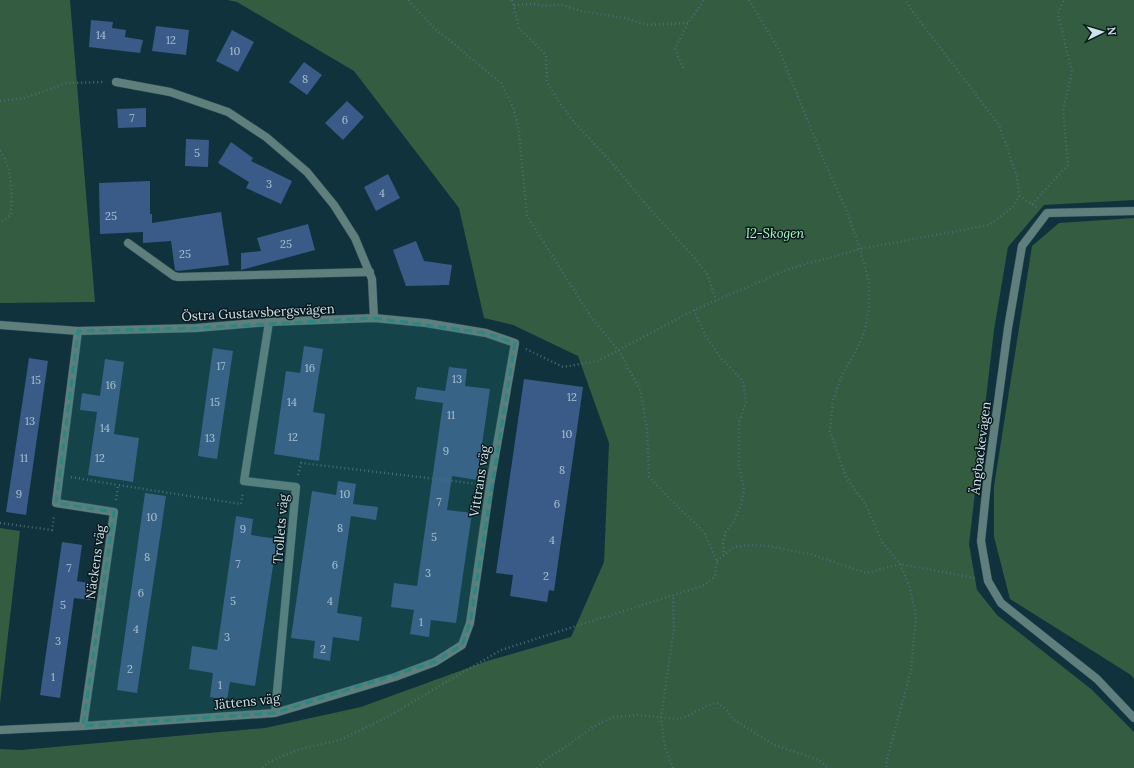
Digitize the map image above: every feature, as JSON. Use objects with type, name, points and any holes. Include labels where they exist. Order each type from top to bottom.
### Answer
[{"type":"street","points":[[116,82],[170,92],[228,112],[266,137],[307,172],[334,205],[355,238],[372,279],[374,318]]},
{"type":"street","name":"Ängbackevägen","points":[[1134,210],[1047,213],[1022,246],[1008,328],[987,483],[981,541],[988,581],[1001,603],[1097,679],[1134,718]]},
{"type":"street","points":[[128,243],[174,276],[178,277],[370,272]]},
{"type":"street","name":"Östra Gustavsbergsvägen","points":[[0,325],[78,331],[196,328],[269,322],[374,318],[426,323],[486,332],[514,343]]},
{"type":"street","points":[[244,481],[269,322]]},
{"type":"street","points":[[56,503],[78,331]]},
{"type":"street","name":"Vittrans väg","points":[[470,623],[490,486],[514,343]]},
{"type":"street","name":"Trollets väg","points":[[244,481],[296,487],[275,713]]},
{"type":"street","name":"Näckens väg","points":[[56,503],[114,512],[83,726]]},
{"type":"street","name":"Jättens väg","points":[[0,730],[275,713],[395,677],[435,662],[462,645],[470,623]]},
{"type":"path","points":[[263,768],[268,762],[300,749],[340,740],[387,718],[501,650],[705,585],[714,576],[717,561],[704,532],[649,477],[646,429],[640,390],[619,351],[591,317],[527,216],[519,132],[513,107],[501,83],[432,26],[408,0]]},
{"type":"path","points":[[512,0],[519,28],[546,55],[547,82],[559,102],[574,122],[693,256],[707,274],[716,300]]},
{"type":"path","points":[[682,68],[675,49],[688,23],[704,0]]},
{"type":"path","points":[[749,0],[780,52],[824,160],[846,209],[860,249],[869,282],[869,308],[865,330],[857,349],[843,373],[833,400],[830,431],[846,477],[866,505],[882,542],[900,564],[909,585],[916,616],[911,671],[887,759],[886,768]]},
{"type":"path","points":[[514,343],[563,367],[598,361],[694,310],[789,269],[860,249],[989,225],[1014,206],[1019,196],[1017,177],[999,125],[910,8],[906,0]]},
{"type":"path","points":[[1019,196],[1032,204],[1068,165],[1063,111],[1072,72],[1058,14],[1064,0]]},
{"type":"path","points":[[514,5],[563,5],[580,11],[625,18],[647,25],[688,23]]},
{"type":"path","points":[[0,101],[25,98],[67,83],[116,82]]},
{"type":"path","points":[[0,151],[6,160],[12,196],[11,215],[0,223]]},
{"type":"path","points":[[694,310],[706,336],[722,359],[743,381],[746,402],[739,423],[738,466],[744,490],[741,505],[734,521],[726,531],[724,555]]},
{"type":"path","points":[[296,487],[301,463],[490,486]]},
{"type":"path","points":[[60,475],[241,504],[244,481]]},
{"type":"path","points":[[114,512],[118,485]]},
{"type":"path","points":[[0,523],[52,530],[56,503]]},
{"type":"path","points":[[717,561],[734,547],[749,545],[768,546],[810,554],[866,573],[900,564],[988,581]]},
{"type":"path","points":[[673,595],[674,629],[661,718],[665,748],[673,768]]},
{"type":"path","points":[[537,768],[547,758],[567,746],[593,726],[613,717],[637,715],[679,719],[706,706],[717,703],[726,709],[733,719],[774,745],[819,760],[828,768]]},
{"type":"highlighted area","points":[[374,318],[486,333],[515,343],[470,623],[462,645],[435,662],[275,713],[83,726],[114,512],[56,503],[78,331],[196,328]]},
{"type":"green space","points":[[0,0],[70,0],[95,302],[0,303]]},
{"type":"green space","name":"I2-Skogen","points":[[227,0],[1134,0],[1134,200],[1044,205],[1008,247],[994,330],[969,544],[977,590],[997,615],[1091,689],[1134,732],[1134,768],[0,768],[0,749],[21,750],[265,728],[361,707],[487,661],[571,637],[604,562],[609,443],[578,356],[513,325],[484,318],[459,208],[354,71],[237,2]]},
{"type":"green space","points":[[1134,218],[1134,679],[1131,675],[1010,599],[994,537],[994,486],[1032,246],[1059,223]]},
{"type":"green space","points":[[0,528],[20,531],[0,704]]},
{"type":"building","points":[[91,20],[113,22],[112,28],[126,30],[125,37],[143,40],[140,53],[89,47]]},
{"type":"building","points":[[156,26],[189,30],[186,55],[152,51]]},
{"type":"building","points":[[232,30],[254,42],[238,72],[216,61]]},
{"type":"building","points":[[304,62],[322,75],[307,95],[289,82]]},
{"type":"building","points":[[347,101],[364,117],[343,140],[325,123]]},
{"type":"building","points":[[146,108],[146,127],[118,128],[117,109]]},
{"type":"building","points":[[186,139],[209,140],[208,167],[185,166]]},
{"type":"building","points":[[231,142],[253,158],[251,161],[292,181],[281,204],[246,188],[249,182],[218,163]]},
{"type":"building","points":[[388,174],[400,198],[376,211],[364,187]]},
{"type":"building","points":[[150,181],[150,214],[152,214],[152,223],[221,212],[229,265],[178,271],[175,270],[171,241],[143,243],[143,232],[100,234],[99,183]]},
{"type":"building","points":[[308,224],[315,250],[241,270],[241,253],[261,251],[257,238]]},
{"type":"building","points":[[416,241],[424,261],[452,265],[449,285],[406,286],[393,250]]},
{"type":"building","points":[[304,346],[323,349],[313,412],[325,414],[319,461],[274,454],[286,371],[300,373]]},
{"type":"building","points":[[213,348],[233,351],[217,459],[198,456]]},
{"type":"building","points":[[29,358],[48,361],[26,515],[6,512]]},
{"type":"building","points":[[105,359],[124,362],[114,434],[139,438],[133,482],[88,475],[97,412],[80,410],[82,393],[100,396]]},
{"type":"building","points":[[449,367],[467,369],[465,386],[490,389],[477,480],[452,476],[447,510],[472,513],[456,623],[431,620],[429,637],[410,634],[414,610],[391,607],[394,583],[417,586],[443,403],[415,399],[417,387],[445,391]]},
{"type":"building","points":[[524,379],[583,387],[554,591],[549,590],[547,602],[510,596],[513,575],[496,573]]},
{"type":"building","points":[[338,481],[356,484],[353,504],[378,507],[376,520],[351,516],[337,613],[362,617],[359,641],[333,637],[330,661],[313,658],[315,641],[291,638],[312,491],[336,495]]},
{"type":"building","points":[[145,493],[166,496],[137,693],[117,690]]},
{"type":"building","points":[[236,516],[253,519],[251,535],[277,539],[255,686],[230,682],[227,700],[210,697],[213,673],[189,669],[192,646],[217,650]]},
{"type":"building","points":[[62,542],[82,545],[77,581],[93,584],[90,600],[74,598],[60,698],[40,695]]}]
